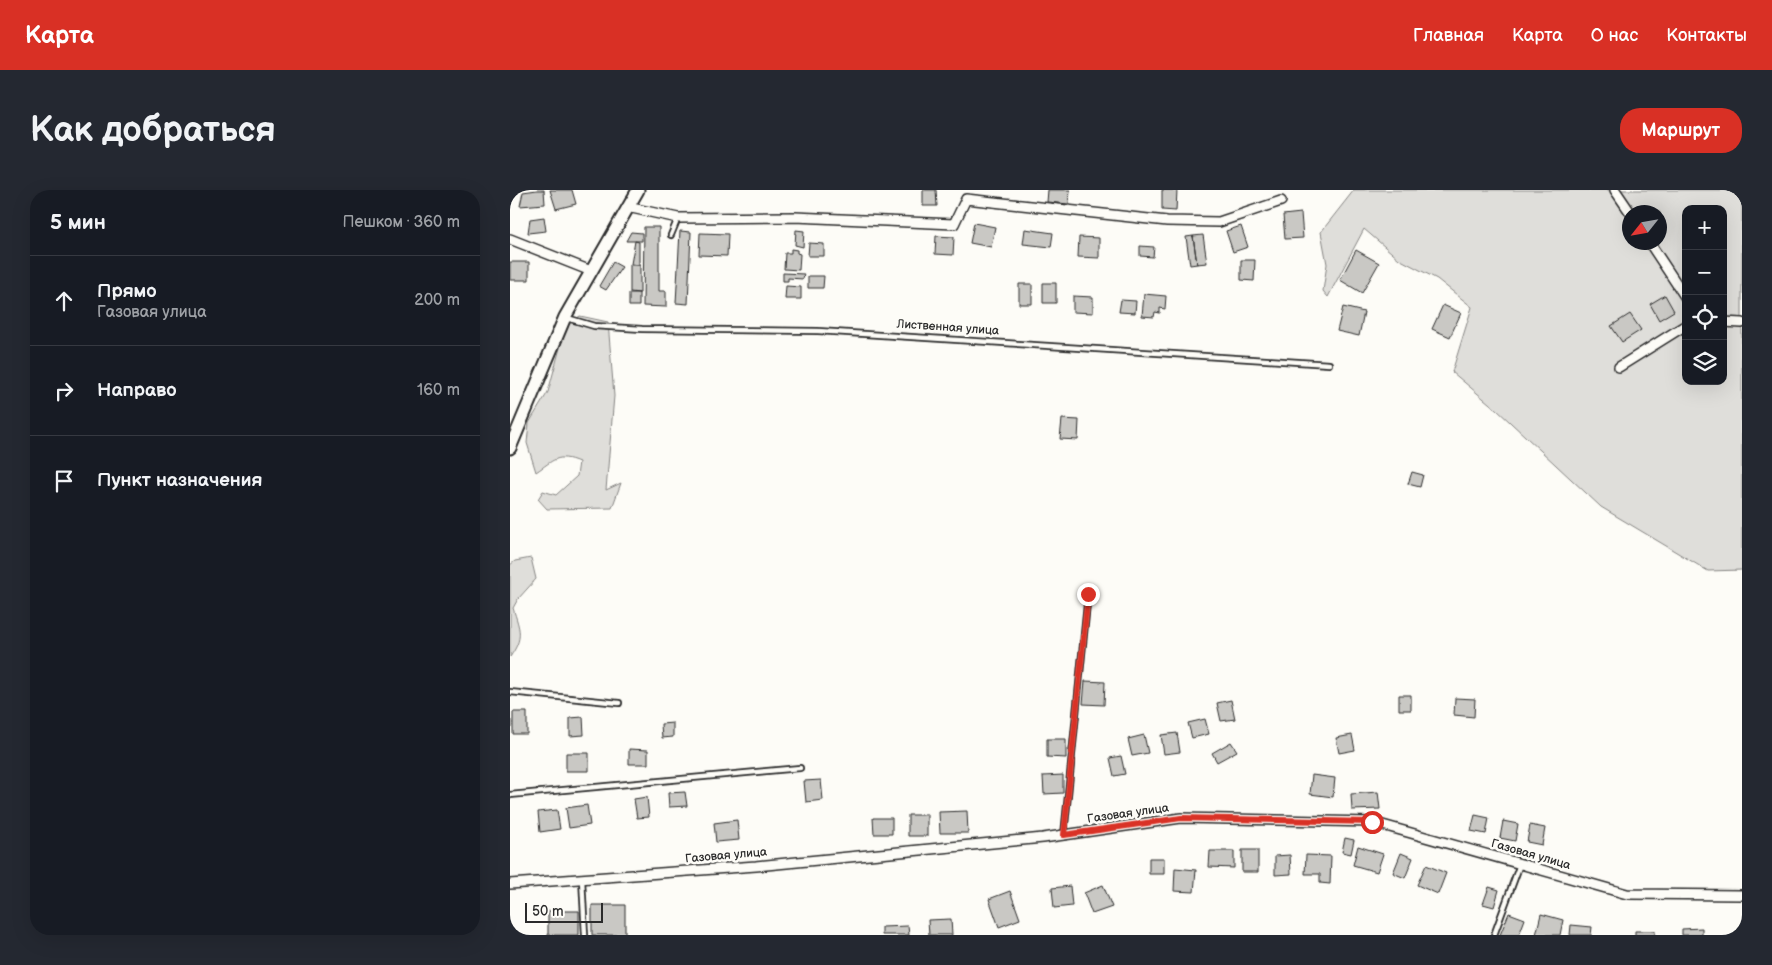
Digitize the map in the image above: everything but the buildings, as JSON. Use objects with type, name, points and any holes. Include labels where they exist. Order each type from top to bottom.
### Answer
[{"type":"street","points":[[510,448],[565,317],[638,190]]},
{"type":"street","points":[[1615,190],[1625,205]]},
{"type":"street","points":[[628,207],[678,218],[795,217],[954,224],[966,199],[1167,221],[1219,222],[1281,200]]},
{"type":"street","points":[[510,239],[591,271]]},
{"type":"street","points":[[1655,250],[1684,295]]},
{"type":"street","points":[[1727,322],[1742,324]]},
{"type":"street","points":[[1619,367],[1682,328]]},
{"type":"street","name":"Газовая улица","points":[[510,884],[765,865],[1064,835],[1181,818],[1372,822],[1627,894],[1742,895]]},
{"type":"lane","points":[[671,235],[678,218]]},
{"type":"lane","name":"Лиственная улица","points":[[565,317],[603,327],[818,331],[1329,364]]},
{"type":"lane","points":[[1064,835],[1088,594]]},
{"type":"lane","points":[[510,692],[619,703]]},
{"type":"lane","points":[[510,795],[800,768]]},
{"type":"lane","points":[[1494,935],[1520,864]]},
{"type":"lane","points":[[582,879],[585,935]]},
{"type":"shaded area","points":[[1354,190],[1742,190],[1742,570],[1708,571],[1601,507],[1496,409],[1452,372],[1472,307],[1437,279],[1399,259],[1364,229],[1328,297],[1323,291],[1327,264],[1321,232]]},
{"type":"shaded area","points":[[580,316],[608,322],[614,396],[606,490],[621,483],[612,508],[547,509],[538,499],[543,491],[556,495],[577,476],[579,462],[560,458],[536,472],[527,443],[529,423],[548,392],[566,326]]},
{"type":"shaded area","points":[[531,558],[536,579],[518,599],[513,608],[519,639],[510,657],[510,565],[515,561]]},
{"type":"route","points":[[1088,594],[1064,835],[1181,818],[1372,822]]}]
